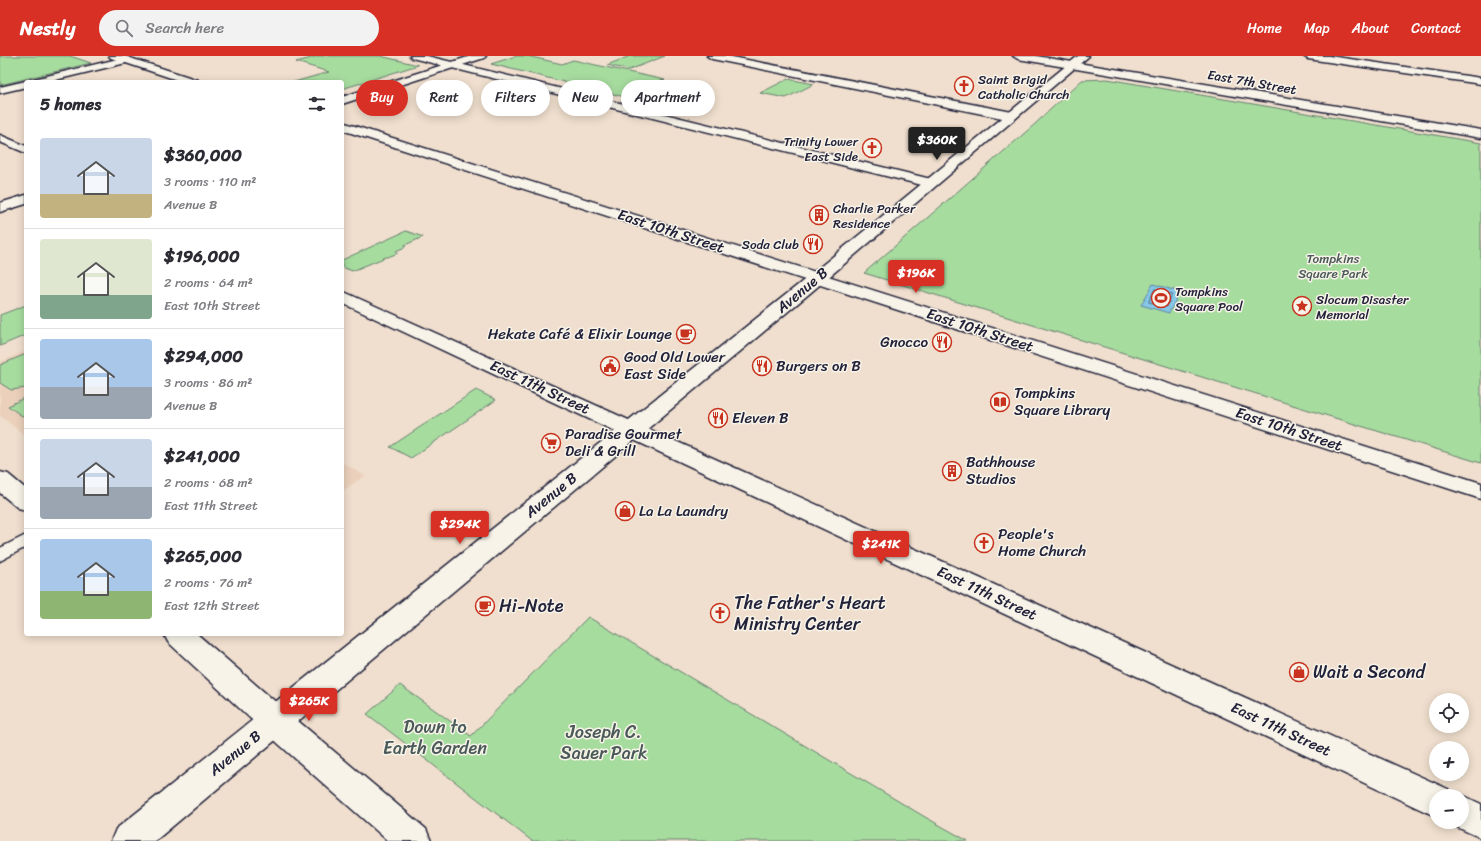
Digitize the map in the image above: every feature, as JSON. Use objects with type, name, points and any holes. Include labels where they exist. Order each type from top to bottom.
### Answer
[{"type":"street","points":[[114,56],[188,80]]},
{"type":"street","points":[[415,56],[930,184]]},
{"type":"street","points":[[344,101],[481,56]]},
{"type":"street","points":[[712,56],[1012,116]]},
{"type":"street","name":"East 7th Street","points":[[1018,56],[1481,134]]},
{"type":"street","name":"Avenue B","points":[[128,841],[274,720],[817,278],[1084,56]]},
{"type":"street","points":[[1308,56],[1481,81]]},
{"type":"street","points":[[42,80],[126,60]]},
{"type":"street","points":[[0,90],[24,84]]},
{"type":"street","name":"East 10th Street","points":[[344,127],[1481,491]]},
{"type":"street","points":[[0,138],[24,149]]},
{"type":"street","points":[[0,208],[24,200]]},
{"type":"street","name":"East 11th Street","points":[[344,297],[1429,797]]},
{"type":"street","points":[[0,480],[24,500]]},
{"type":"street","points":[[180,636],[274,720],[414,841]]},
{"type":"street","points":[[1469,815],[1481,821]]},
{"type":"lane","points":[[0,555],[24,541]]},
{"type":"shaded area","points":[[24,352],[24,434],[0,416],[0,362]]},
{"type":"shaded area","points":[[344,463],[365,476],[344,490]]},
{"type":"green space","points":[[0,56],[70,56],[91,63],[0,85]]},
{"type":"green space","points":[[319,56],[380,56],[418,65],[370,80],[356,80],[356,85],[344,88],[344,80],[301,80],[329,72],[296,62]]},
{"type":"green space","points":[[516,56],[527,56],[562,64],[573,60],[665,80],[621,80],[621,96],[613,94],[613,80],[558,80],[491,64]]},
{"type":"green space","points":[[630,56],[665,56],[629,70],[607,65]]},
{"type":"green space","points":[[788,79],[814,84],[786,98],[760,93]]},
{"type":"green space","name":"Tompkins Square Park","points":[[1107,79],[1481,143],[1481,463],[864,273],[1035,124],[1082,80]]},
{"type":"green space","points":[[406,231],[423,237],[405,245],[405,247],[396,251],[398,253],[352,271],[344,268],[344,259]]},
{"type":"green space","points":[[24,306],[24,336],[0,346],[0,315]]},
{"type":"green space","points":[[24,355],[24,388],[11,390],[0,383],[0,365]]},
{"type":"green space","points":[[476,390],[496,400],[411,458],[390,447]]},
{"type":"green space","points":[[24,398],[24,418],[8,406]]},
{"type":"green space","name":"Joseph C. Sauer Park","points":[[588,617],[968,841],[532,841],[367,714],[400,685],[471,736]]},
{"type":"water","name":"Tompkins Square Pool","points":[[1153,284],[1180,292],[1169,313],[1141,305]]},
{"type":"place","name":"Saint Brigid Catholic Church","points":[[964,86]]},
{"type":"place","name":"Trinity Lower East Side","points":[[872,148]]},
{"type":"place","name":"Charlie Parker Residence","points":[[819,215]]},
{"type":"place","name":"Soda Club","points":[[813,244]]},
{"type":"place","name":"Tompkins Square Pool","points":[[1161,298]]},
{"type":"place","name":"Slocum Disaster Memorial","points":[[1302,306]]},
{"type":"place","name":"Hekate Café & Elixir Lounge","points":[[686,334]]},
{"type":"place","name":"Gnocco","points":[[942,342]]},
{"type":"place","name":"Good Old Lower East Side","points":[[610,366]]},
{"type":"place","name":"Burgers on B","points":[[762,366]]},
{"type":"place","name":"Tompkins Square Library","points":[[1000,402]]},
{"type":"place","name":"Eleven B","points":[[718,418]]},
{"type":"place","name":"Paradise Gourmet Deli & Grill","points":[[551,443]]},
{"type":"place","name":"Bathhouse Studios","points":[[952,471]]},
{"type":"place","name":"La La Laundry","points":[[625,511]]},
{"type":"place","name":"People's Home Church","points":[[984,543]]},
{"type":"place","name":"Hi-Note","points":[[485,606]]},
{"type":"place","name":"The Father's Heart Ministry Center","points":[[720,613]]},
{"type":"place","name":"Wait a Second","points":[[1299,672]]},
{"type":"park label","name":"Down to Earth Garden","points":[[435,737]]}]
